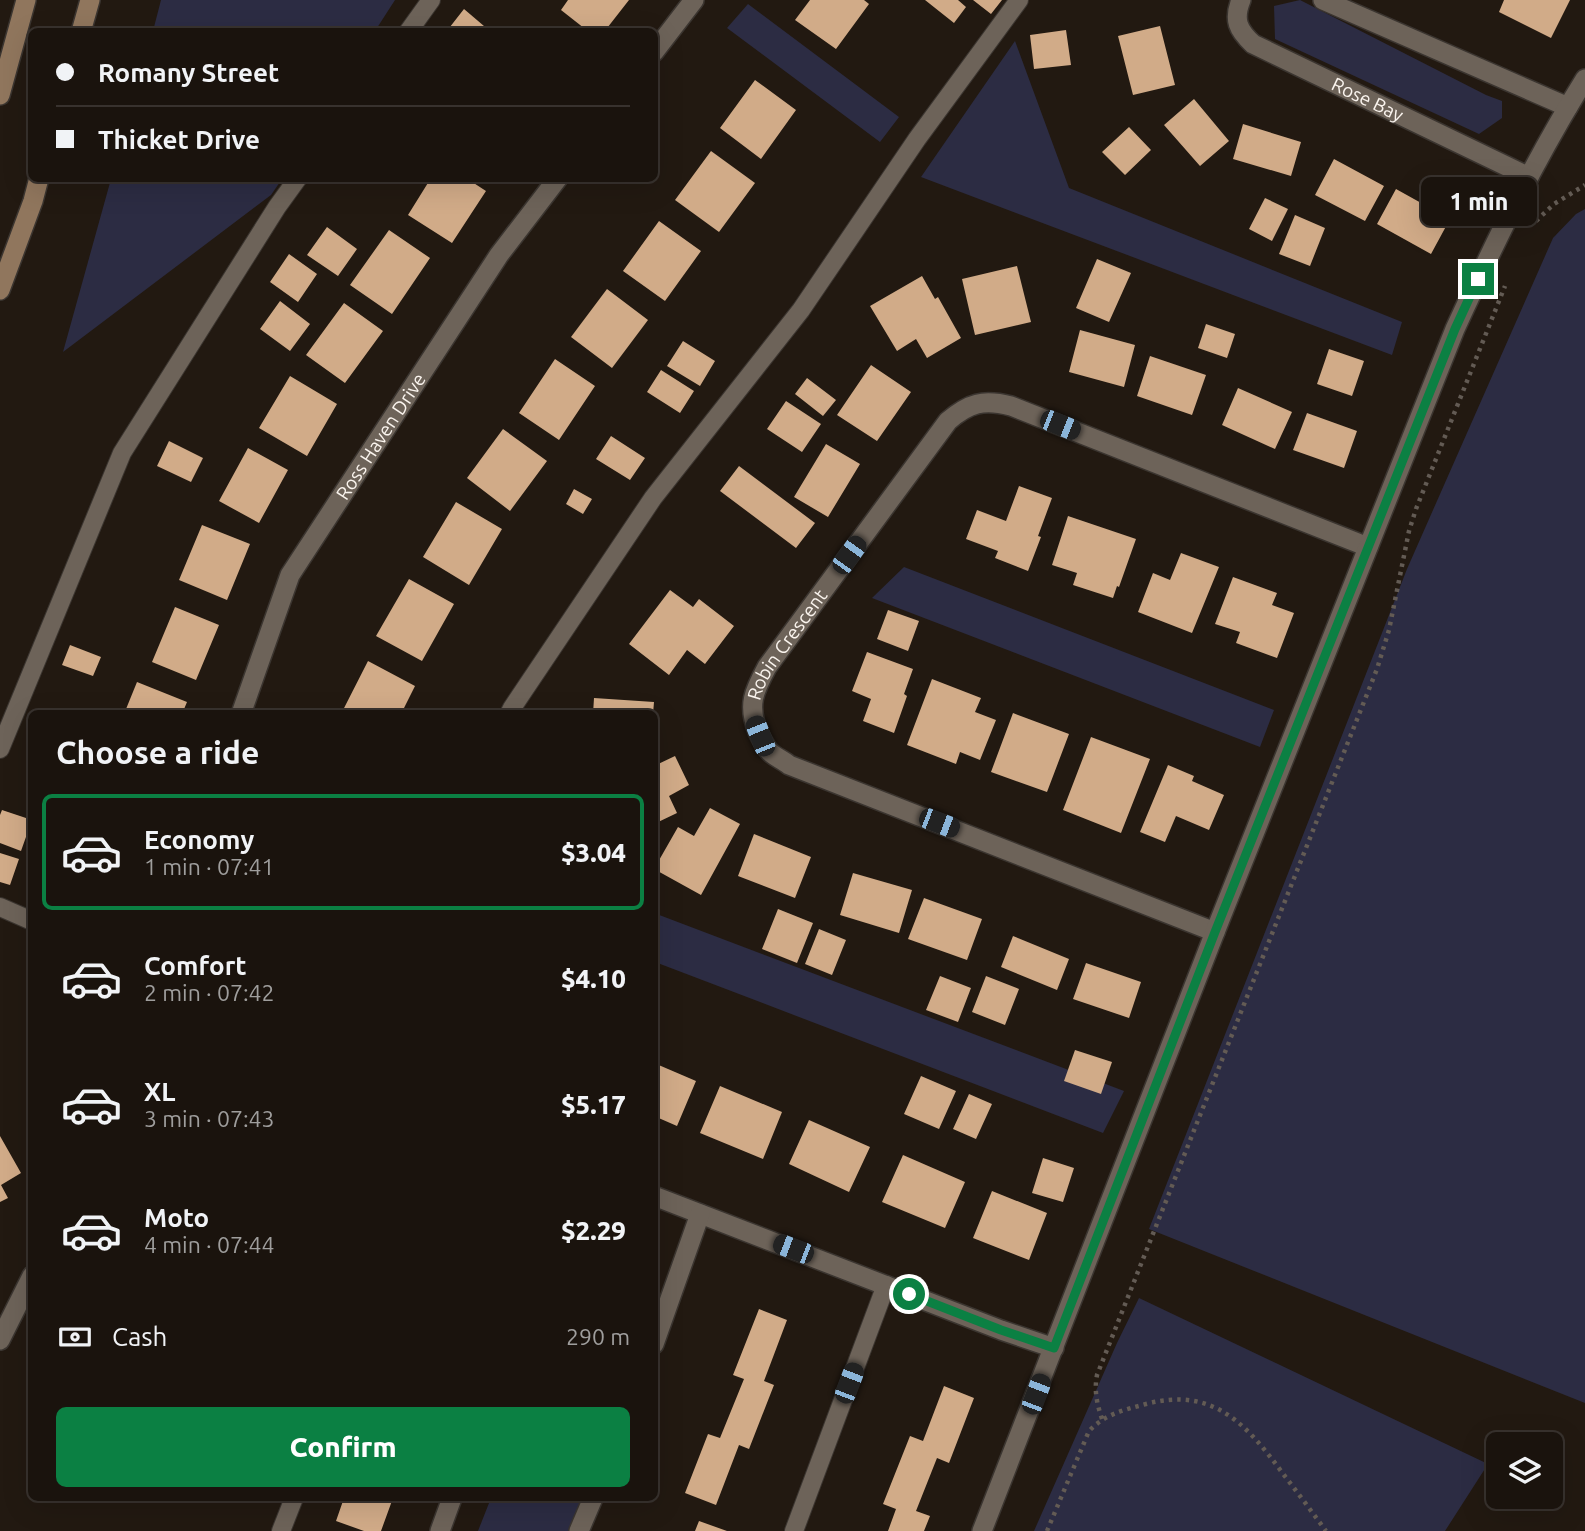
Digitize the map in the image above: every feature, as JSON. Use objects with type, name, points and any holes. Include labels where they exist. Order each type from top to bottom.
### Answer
[{"type":"main road","points":[[0,95],[26,0]]},
{"type":"main road","points":[[82,28],[90,0]]},
{"type":"main road","points":[[0,290],[38,182]]},
{"type":"street","points":[[658,47],[694,0]]},
{"type":"street","name":"Rose Bay","points":[[1241,0],[1237,18],[1240,33],[1252,44],[1529,177]]},
{"type":"street","points":[[1323,0],[1568,107]]},
{"type":"street","points":[[982,1531],[1215,932],[1455,329],[1489,254],[1529,177],[1585,79]]},
{"type":"street","name":"Ross Haven Drive","points":[[242,710],[289,575],[499,256],[555,182]]},
{"type":"street","name":"Robin Crescent","points":[[1215,932],[789,765],[770,751],[760,736],[751,702],[757,685],[767,667],[948,421],[962,409],[975,404],[995,402],[1011,406],[1368,547]]},
{"type":"street","points":[[658,1198],[1054,1348]]},
{"type":"street","points":[[658,1333],[700,1214]]},
{"type":"street","points":[[0,1340],[28,1284]]},
{"type":"street","points":[[440,1531],[451,1501]]},
{"type":"street","points":[[579,1531],[592,1501]]},
{"type":"lane","points":[[411,28],[431,0]]},
{"type":"lane","points":[[511,710],[653,498],[801,310],[916,139],[1019,0]]},
{"type":"lane","points":[[0,749],[122,453],[295,182]]},
{"type":"lane","points":[[0,907],[28,919]]},
{"type":"lane","points":[[794,1531],[886,1285]]},
{"type":"lane","points":[[281,1531],[293,1501]]},
{"type":"path","points":[[1531,228],[1554,204],[1585,185]]},
{"type":"path","points":[[1102,1419],[1094,1387],[1097,1375],[1377,669],[1389,630],[1416,509],[1507,283]]},
{"type":"path","points":[[1047,1531],[1089,1431],[1108,1415],[1160,1401],[1179,1399],[1202,1403],[1224,1412],[1244,1426],[1326,1531]]},
{"type":"shaded area","points":[[161,0],[395,0],[377,28],[154,28]]},
{"type":"shaded area","points":[[1300,0],[1502,101],[1502,118],[1479,134],[1275,39],[1274,6]]},
{"type":"shaded area","points":[[748,4],[899,117],[880,142],[727,28]]},
{"type":"shaded area","points":[[1015,41],[1069,188],[1402,322],[1392,355],[921,177]]},
{"type":"shaded area","points":[[110,182],[280,182],[271,195],[63,352]]},
{"type":"shaded area","points":[[1585,209],[1585,1403],[1149,1229],[1407,569],[1553,238],[1576,214]]},
{"type":"shaded area","points":[[904,567],[1274,710],[1260,747],[872,598]]},
{"type":"shaded area","points":[[658,915],[1124,1091],[1103,1133],[658,963]]},
{"type":"shaded area","points":[[1139,1298],[1486,1463],[1486,1467],[1445,1531],[1034,1531]]},
{"type":"shaded area","points":[[490,1501],[581,1501],[568,1531],[478,1531]]},
{"type":"building","points":[[568,0],[629,0],[607,28],[584,28],[561,10]]},
{"type":"building","points":[[810,0],[864,0],[869,4],[836,49],[795,20]]},
{"type":"building","points":[[925,0],[958,0],[966,7],[954,23]]},
{"type":"building","points":[[973,0],[1002,0],[991,14]]},
{"type":"building","points":[[1504,0],[1570,0],[1551,38],[1499,12]]},
{"type":"building","points":[[464,9],[486,28],[449,28]]},
{"type":"building","points":[[1160,26],[1175,85],[1133,95],[1118,36]]},
{"type":"building","points":[[1066,30],[1071,65],[1034,69],[1030,35]]},
{"type":"building","points":[[755,80],[796,110],[761,159],[720,128]]},
{"type":"building","points":[[1194,99],[1229,141],[1200,166],[1164,125]]},
{"type":"building","points":[[1243,124],[1301,142],[1291,176],[1233,159]]},
{"type":"building","points":[[1129,127],[1151,150],[1125,175],[1102,152]]},
{"type":"building","points":[[711,151],[755,183],[719,232],[675,200]]},
{"type":"building","points":[[1334,159],[1384,186],[1365,221],[1315,195]]},
{"type":"building","points":[[429,182],[472,182],[486,191],[452,243],[408,215]]},
{"type":"building","points":[[1396,189],[1450,219],[1431,254],[1377,224]]},
{"type":"building","points":[[1265,198],[1288,209],[1272,241],[1249,229]]},
{"type":"building","points":[[1295,215],[1325,228],[1310,266],[1279,254]]},
{"type":"building","points":[[659,221],[701,251],[665,301],[623,271]]},
{"type":"building","points":[[327,227],[357,249],[338,276],[307,255]]},
{"type":"building","points":[[389,230],[430,258],[392,314],[350,285]]},
{"type":"building","points":[[289,254],[317,274],[298,302],[270,282]]},
{"type":"building","points":[[1097,259],[1131,273],[1109,322],[1076,308]]},
{"type":"building","points":[[1017,266],[1031,322],[975,335],[962,279]]},
{"type":"building","points":[[922,276],[935,299],[938,297],[961,338],[927,358],[916,339],[897,351],[870,306]]},
{"type":"building","points":[[607,289],[648,320],[612,368],[571,337]]},
{"type":"building","points":[[280,301],[310,324],[290,351],[260,329]]},
{"type":"building","points":[[344,303],[383,331],[345,383],[306,355]]},
{"type":"building","points":[[1206,324],[1235,334],[1227,358],[1198,348]]},
{"type":"building","points":[[1080,330],[1135,345],[1124,387],[1069,372]]},
{"type":"building","points":[[683,341],[715,361],[700,386],[667,366]]},
{"type":"building","points":[[1329,349],[1364,361],[1352,396],[1317,384]]},
{"type":"building","points":[[1150,356],[1206,375],[1192,415],[1137,396]]},
{"type":"building","points":[[555,359],[595,386],[559,440],[519,413]]},
{"type":"building","points":[[871,365],[911,392],[877,441],[837,415]]},
{"type":"building","points":[[661,370],[694,391],[680,413],[647,392]]},
{"type":"building","points":[[290,376],[337,404],[307,456],[259,428]]},
{"type":"building","points":[[807,378],[836,400],[823,416],[795,394]]},
{"type":"building","points":[[1238,388],[1292,412],[1275,449],[1222,425]]},
{"type":"building","points":[[786,401],[821,424],[802,452],[767,429]]},
{"type":"building","points":[[1307,413],[1357,431],[1344,468],[1293,450]]},
{"type":"building","points":[[503,429],[547,461],[510,511],[467,478]]},
{"type":"building","points":[[611,436],[645,458],[630,480],[596,459]]},
{"type":"building","points":[[169,441],[203,458],[191,482],[157,466]]},
{"type":"building","points":[[826,444],[860,464],[828,517],[794,497]]},
{"type":"building","points":[[248,448],[288,470],[259,523],[219,501]]},
{"type":"building","points":[[739,466],[815,523],[796,548],[720,491]]},
{"type":"building","points":[[1019,486],[1052,498],[1028,571],[995,558],[998,551],[966,539],[977,510],[1006,521]]},
{"type":"building","points":[[574,489],[592,499],[583,514],[566,504]]},
{"type":"building","points":[[456,502],[502,529],[469,585],[423,557]]},
{"type":"building","points":[[1068,516],[1136,539],[1113,598],[1073,585],[1077,573],[1052,565]]},
{"type":"building","points":[[202,525],[250,544],[227,600],[179,580]]},
{"type":"building","points":[[1181,553],[1219,567],[1192,633],[1138,612],[1153,573],[1170,580]]},
{"type":"building","points":[[1233,577],[1277,593],[1272,605],[1294,613],[1277,658],[1236,643],[1240,632],[1215,624]]},
{"type":"building","points":[[409,579],[454,604],[422,661],[376,636]]},
{"type":"building","points":[[670,590],[693,607],[699,599],[734,626],[705,664],[687,650],[669,675],[629,644]]},
{"type":"building","points":[[175,607],[219,625],[196,680],[152,662]]},
{"type":"building","points":[[888,610],[919,621],[908,651],[877,639]]},
{"type":"building","points":[[70,645],[101,657],[93,676],[62,665]]},
{"type":"building","points":[[867,652],[913,669],[894,733],[863,721],[871,699],[852,691]]},
{"type":"building","points":[[368,661],[415,686],[403,710],[343,710]]},
{"type":"building","points":[[932,679],[981,698],[975,712],[996,720],[980,760],[960,752],[956,764],[907,745]]},
{"type":"building","points":[[137,682],[187,702],[184,710],[126,710]]},
{"type":"building","points":[[594,698],[654,702],[653,710],[593,710]]},
{"type":"building","points":[[1013,713],[1069,734],[1047,792],[991,772]]},
{"type":"building","points":[[1091,737],[1150,759],[1121,833],[1063,810]]},
{"type":"building","points":[[675,756],[689,785],[669,796],[677,813],[658,822],[658,764]]},
{"type":"building","points":[[1168,765],[1194,776],[1192,781],[1224,795],[1209,830],[1176,816],[1165,842],[1140,832]]},
{"type":"building","points":[[710,808],[740,824],[701,895],[658,871],[658,862],[678,827],[694,836]]},
{"type":"building","points":[[2,810],[28,819],[28,831],[21,851],[0,843]]},
{"type":"building","points":[[754,834],[811,857],[795,898],[738,876]]},
{"type":"building","points":[[0,853],[19,859],[10,885],[0,882]]},
{"type":"building","points":[[853,873],[912,890],[899,933],[840,915]]},
{"type":"building","points":[[924,898],[982,919],[967,960],[908,939]]},
{"type":"building","points":[[778,909],[813,923],[797,963],[762,949]]},
{"type":"building","points":[[819,929],[846,940],[832,975],[805,964]]},
{"type":"building","points":[[1013,936],[1069,959],[1057,990],[1001,967]]},
{"type":"building","points":[[1086,963],[1141,982],[1129,1018],[1073,999]]},
{"type":"building","points":[[940,976],[971,988],[958,1022],[926,1010]]},
{"type":"building","points":[[986,976],[1019,989],[1005,1025],[972,1012]]},
{"type":"building","points":[[1075,1050],[1112,1062],[1101,1094],[1064,1081]]},
{"type":"building","points":[[658,1065],[696,1081],[677,1126],[658,1118]]},
{"type":"building","points":[[921,1076],[956,1091],[939,1129],[904,1114]]},
{"type":"building","points":[[720,1086],[782,1112],[763,1159],[700,1133]]},
{"type":"building","points":[[969,1094],[992,1104],[976,1139],[953,1129]]},
{"type":"building","points":[[809,1120],[870,1147],[849,1192],[789,1164]]},
{"type":"building","points":[[0,1136],[21,1173],[1,1185],[8,1198],[0,1202]]},
{"type":"building","points":[[903,1155],[965,1182],[945,1228],[882,1202]]},
{"type":"building","points":[[1043,1158],[1074,1168],[1063,1202],[1032,1193]]},
{"type":"building","points":[[992,1191],[1047,1213],[1029,1260],[973,1238]]},
{"type":"building","points":[[759,1309],[787,1320],[764,1381],[774,1385],[749,1449],[739,1445],[716,1505],[685,1493],[708,1434],[720,1438],[744,1379],[733,1375]]},
{"type":"building","points":[[944,1386],[974,1398],[949,1463],[937,1458],[916,1511],[930,1516],[924,1531],[888,1531],[896,1509],[883,1504],[910,1436],[923,1441]]},
{"type":"building","points":[[343,1501],[392,1501],[381,1531],[364,1531],[336,1521]]},
{"type":"building","points":[[699,1521],[727,1531],[695,1531]]},
{"type":"route","points":[[909,1294],[1054,1348],[1215,932],[1455,329],[1478,279]]}]
